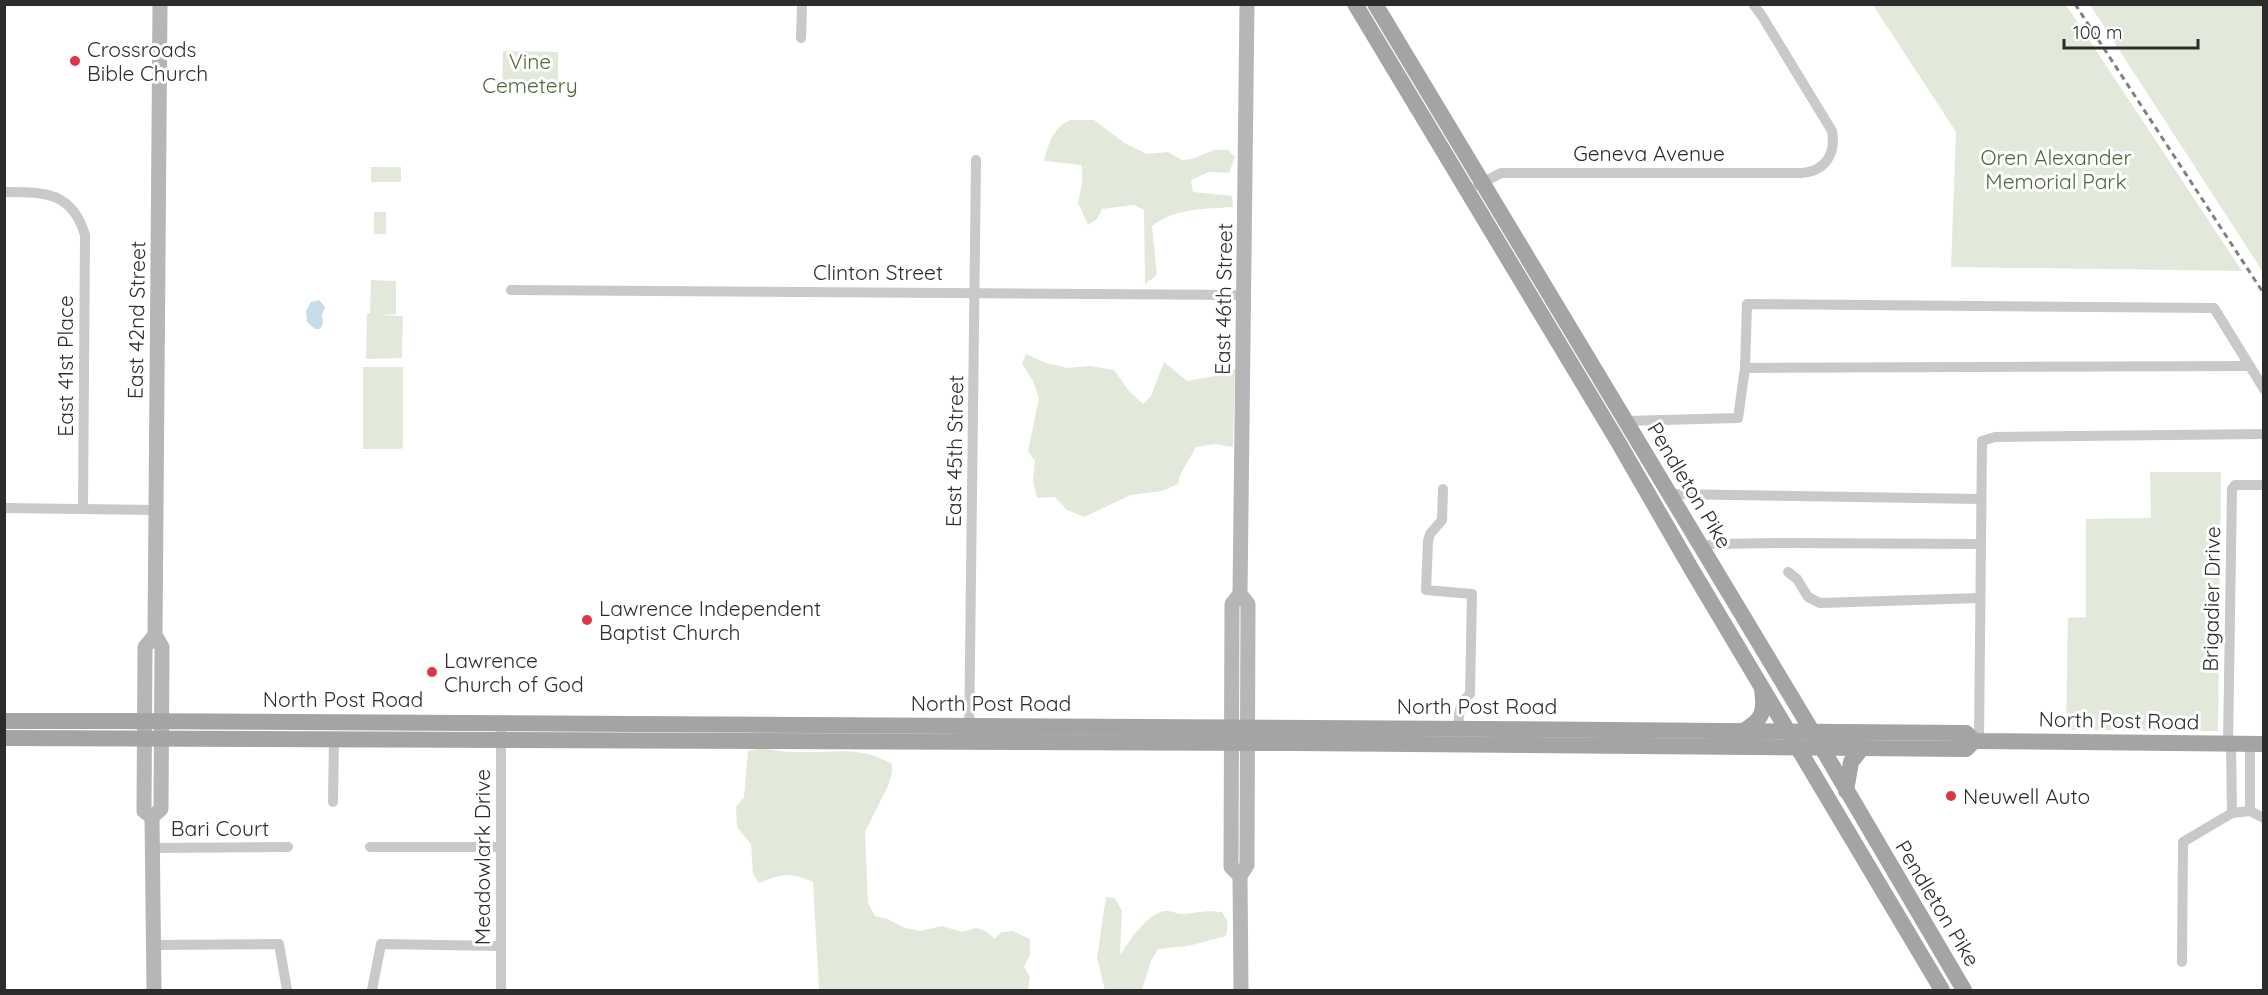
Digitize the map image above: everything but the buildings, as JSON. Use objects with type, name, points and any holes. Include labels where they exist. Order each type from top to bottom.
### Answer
[{"type":"main road","name":"Pendleton Pike","points":[[1355,4],[1942,990]]},
{"type":"main road","name":"Pendleton Pike","points":[[1376,4],[1812,731],[1964,990]]},
{"type":"main road","points":[[1743,730],[1760,718],[1763,699],[1761,684]]},
{"type":"main road","name":"North Post Road","points":[[4,721],[969,725],[1239,735]]},
{"type":"main road","name":"North Post Road","points":[[4,738],[969,742],[1239,735],[1460,736],[1743,730],[1966,733],[1977,741],[2257,744]]},
{"type":"main road","name":"North Post Road","points":[[1460,736],[1799,748],[1966,749],[1977,741]]},
{"type":"main road","points":[[1846,791],[1851,762],[1862,748]]},
{"type":"street","name":"East 42nd Street","points":[[152,817],[144,811],[143,738],[152,720],[162,647],[155,635],[160,4]]},
{"type":"street","points":[[801,38],[802,4]]},
{"type":"street","name":"East 46th Street","points":[[1241,990],[1240,876],[1231,867],[1248,604],[1240,594],[1247,4]]},
{"type":"street","name":"Geneva Avenue","points":[[1468,192],[1501,173],[1806,173],[1818,169],[1830,158],[1834,144],[1831,128],[1753,4]]},
{"type":"street","name":"East 45th Street","points":[[969,742],[976,160]]},
{"type":"street","name":"East 41st Place","points":[[4,192],[39,192],[54,196],[72,208],[82,224],[86,242],[83,509]]},
{"type":"street","name":"Clinton Street","points":[[511,290],[1244,295]]},
{"type":"street","points":[[1625,421],[1738,418],[1745,368],[1747,304],[2214,308],[2264,389]]},
{"type":"street","points":[[1745,368],[2250,366]]},
{"type":"street","points":[[1977,741],[1982,441],[1995,437],[2264,434]]},
{"type":"street","name":"Brigadier Drive","points":[[2229,744],[2232,489],[2235,485],[2264,485]]},
{"type":"street","points":[[1443,489],[1442,520],[1430,534],[1428,541],[1426,590],[1472,594],[1470,694],[1462,702],[1459,711],[1460,736]]},
{"type":"street","points":[[1669,494],[1980,499]]},
{"type":"street","points":[[4,508],[155,510]]},
{"type":"street","points":[[1700,547],[1712,544],[1783,543],[1980,544]]},
{"type":"street","points":[[1788,572],[1797,579],[1808,597],[1820,603],[1980,598]]},
{"type":"street","name":"East 42nd Street","points":[[152,720],[161,738],[161,809],[152,817],[154,990]]},
{"type":"street","name":"Meadowlark Drive","points":[[501,723],[501,990]]},
{"type":"street","points":[[333,802],[334,738]]},
{"type":"street","points":[[2229,744],[2232,813]]},
{"type":"street","points":[[2250,811],[2257,744]]},
{"type":"street","points":[[2182,962],[2182,846],[2187,839],[2232,813],[2250,811],[2264,818]]},
{"type":"street","name":"Bari Court","points":[[152,848],[288,847]]},
{"type":"street","points":[[370,847],[501,847]]},
{"type":"street","points":[[153,945],[279,944],[287,990]]},
{"type":"street","points":[[372,990],[381,944],[501,945]]},
{"type":"green space","name":"Oren Alexander Memorial Park","points":[[1873,5],[2066,5],[2242,271],[1951,267],[1956,132]]},
{"type":"green space","points":[[2090,5],[2263,5],[2263,272]]},
{"type":"green space","name":"Vine Cemetery","points":[[503,51],[558,52],[558,94],[502,94]]},
{"type":"green space","points":[[1070,120],[1094,120],[1126,144],[1147,154],[1168,152],[1182,160],[1192,159],[1214,150],[1228,150],[1235,157],[1229,173],[1209,172],[1191,180],[1193,192],[1232,196],[1233,207],[1180,213],[1152,226],[1157,275],[1145,284],[1144,210],[1134,205],[1102,209],[1097,219],[1088,225],[1078,203],[1082,183],[1082,165],[1044,161],[1055,132]]},
{"type":"green space","points":[[371,167],[401,167],[401,182],[371,182]]},
{"type":"green space","points":[[374,212],[386,212],[386,234],[374,234]]},
{"type":"green space","points":[[371,280],[396,281],[396,314],[380,315],[403,316],[402,358],[366,359],[367,314],[370,313]]},
{"type":"green space","points":[[1026,354],[1046,363],[1068,368],[1091,366],[1114,370],[1129,391],[1143,404],[1151,396],[1164,362],[1187,381],[1226,374],[1235,369],[1233,447],[1215,444],[1196,447],[1180,475],[1178,484],[1162,491],[1131,495],[1084,517],[1067,510],[1055,497],[1037,498],[1033,481],[1035,461],[1028,451],[1039,398],[1033,381],[1022,364]]},
{"type":"green space","points":[[363,367],[403,367],[403,446],[401,449],[363,449]]},
{"type":"green space","points":[[2150,472],[2221,472],[2218,731],[2066,730],[2068,618],[2086,617],[2086,519],[2151,518]]},
{"type":"green space","points":[[761,748],[794,752],[858,752],[892,764],[888,786],[865,832],[868,903],[875,916],[905,928],[921,931],[942,926],[962,932],[976,928],[986,931],[995,939],[1001,932],[1013,931],[1030,939],[1030,955],[1024,967],[1030,977],[1028,990],[819,990],[813,882],[786,875],[759,883],[753,874],[751,844],[737,827],[736,807],[744,797],[748,751]]},
{"type":"green space","points":[[1106,897],[1115,898],[1122,911],[1120,955],[1146,921],[1160,912],[1183,914],[1222,912],[1228,922],[1226,936],[1188,946],[1158,949],[1151,961],[1142,990],[1105,990],[1097,958]]},
{"type":"water","points":[[319,300],[325,307],[322,315],[323,324],[320,329],[315,329],[307,322],[306,311],[311,302]]},
{"type":"railway","points":[[2075,4],[2264,294]]},
{"type":"place","name":"Crossroads Bible Church","points":[[75,61]]},
{"type":"place","name":"Lawrence Independent Baptist Church","points":[[587,620]]},
{"type":"place","name":"Lawrence Church of God","points":[[432,672]]},
{"type":"place","name":"Neuwell Auto","points":[[1951,796]]}]
